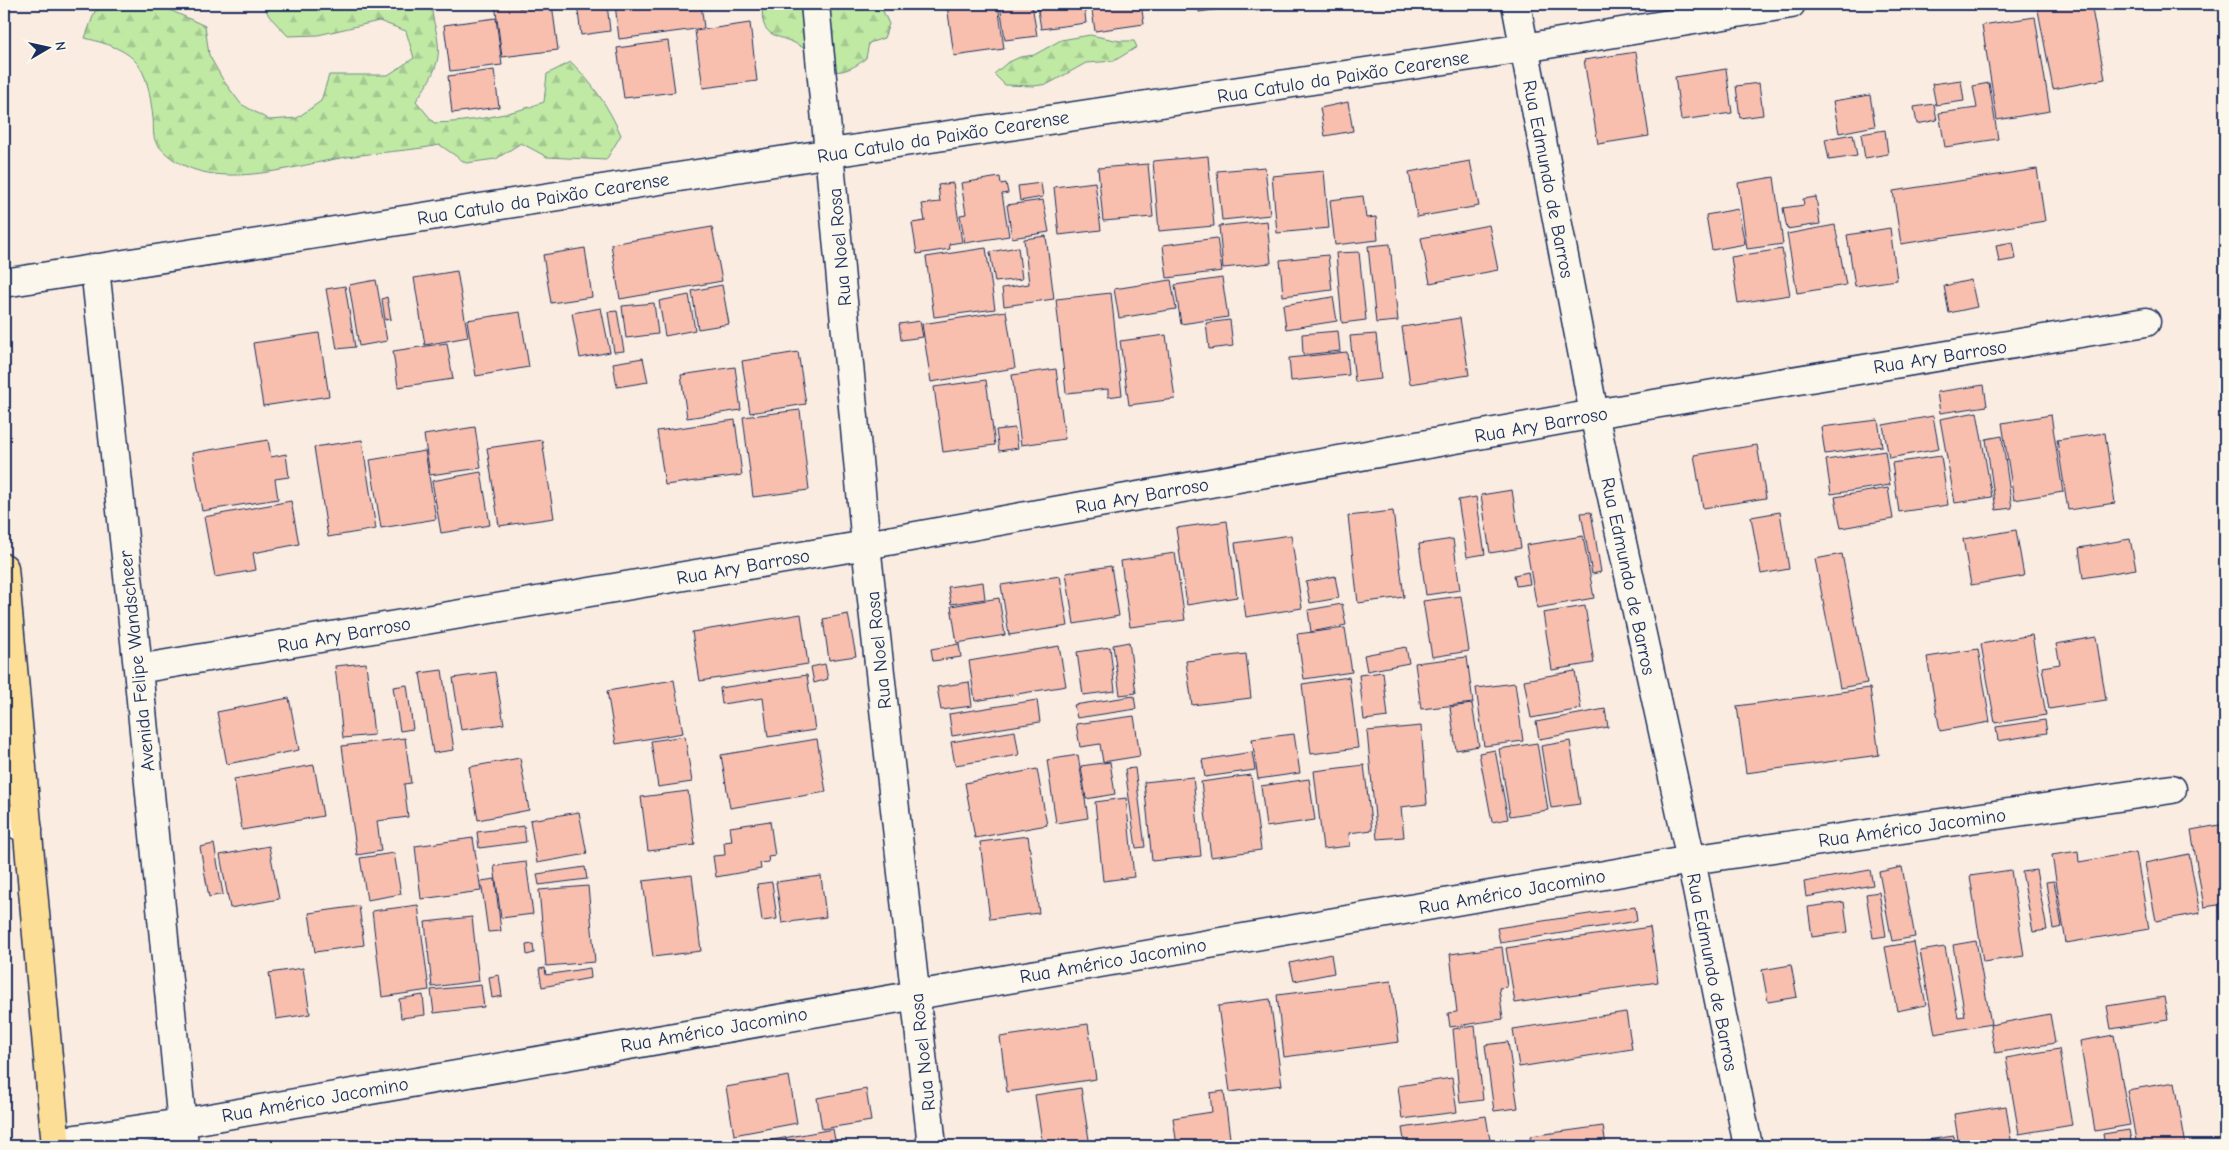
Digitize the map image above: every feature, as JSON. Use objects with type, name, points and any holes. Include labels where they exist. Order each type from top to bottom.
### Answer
[{"type":"main road","points":[[4,568],[56,1144]]},
{"type":"street","name":"Rua Noel Rosa","points":[[815,4],[831,153],[866,545],[917,994],[932,1146]]},
{"type":"street","name":"Rua Edmundo de Barros","points":[[1516,4],[1594,414],[1691,860],[1748,1146]]},
{"type":"street","name":"Rua Catulo da Paixão Cearense","points":[[95,268],[831,153],[1524,48],[1791,4]]},
{"type":"street","points":[[4,283],[95,268]]},
{"type":"street","name":"Avenida Felipe Wandscheer","points":[[95,268],[138,669],[183,1134]]},
{"type":"street","name":"Rua Ary Barroso","points":[[138,669],[866,545],[1594,414],[2146,322]]},
{"type":"street","name":"Rua Américo Jacomino","points":[[56,1144],[183,1134],[917,994],[1691,860],[2172,789]]},
{"type":"street","points":[[4,818],[28,830]]},
{"type":"green space","points":[[117,4],[157,4],[205,26],[209,55],[223,80],[241,104],[269,120],[297,118],[321,101],[329,75],[388,75],[414,58],[406,31],[379,21],[318,35],[288,36],[269,16],[263,4],[432,4],[432,14],[438,43],[438,59],[433,74],[416,101],[434,123],[490,117],[544,102],[547,74],[571,62],[599,96],[611,114],[621,135],[606,160],[547,157],[521,143],[496,159],[466,163],[440,145],[347,157],[247,174],[221,175],[197,170],[175,161],[155,141],[151,100],[143,72],[137,63],[117,48],[85,38],[95,11]]},
{"type":"green space","points":[[763,4],[815,4],[832,8],[831,4],[875,4],[882,9],[889,24],[884,38],[869,43],[866,58],[846,70],[835,72],[821,66],[802,47],[767,30],[762,16]]},
{"type":"green space","points":[[1090,35],[1120,41],[1134,41],[1137,47],[1114,61],[1086,63],[1048,84],[1034,86],[1005,85],[994,74],[1007,63],[1020,57],[1034,55],[1061,40]]},
{"type":"building","points":[[495,4],[519,4],[519,8],[552,4],[558,50],[502,57]]},
{"type":"building","points":[[577,4],[607,4],[610,31],[581,35]]},
{"type":"building","points":[[615,4],[701,4],[704,28],[619,39]]},
{"type":"building","points":[[889,4],[924,4],[889,8]]},
{"type":"building","points":[[998,4],[1004,49],[954,56],[947,5]]},
{"type":"building","points":[[1000,4],[1032,4],[1037,36],[1005,40]]},
{"type":"building","points":[[1037,4],[1084,4],[1086,23],[1041,29]]},
{"type":"building","points":[[1091,4],[1141,4],[1144,24],[1095,31]]},
{"type":"building","points":[[1198,4],[1235,4],[1235,7],[1199,12]]},
{"type":"building","points":[[1255,4],[1305,4],[1256,11]]},
{"type":"building","points":[[2091,4],[2105,79],[2053,89],[2037,5]]},
{"type":"building","points":[[2035,17],[2050,111],[1997,120],[1982,25]]},
{"type":"building","points":[[496,18],[502,65],[450,71],[444,25]]},
{"type":"building","points":[[750,23],[757,81],[703,88],[695,31]]},
{"type":"building","points":[[668,41],[675,92],[624,98],[617,48]]},
{"type":"building","points":[[1636,52],[1649,136],[1598,144],[1584,60]]},
{"type":"building","points":[[1726,69],[1732,113],[1681,120],[1675,77]]},
{"type":"building","points":[[494,70],[499,107],[452,113],[448,76]]},
{"type":"building","points":[[1961,80],[1964,101],[1936,105],[1932,84]]},
{"type":"building","points":[[1759,83],[1763,115],[1740,118],[1736,86]]},
{"type":"building","points":[[1989,83],[1998,139],[1945,147],[1939,113],[1977,108],[1973,86]]},
{"type":"building","points":[[1870,95],[1875,126],[1839,133],[1833,101]]},
{"type":"building","points":[[1348,102],[1353,131],[1325,136],[1320,108]]},
{"type":"building","points":[[1934,104],[1937,120],[1917,124],[1914,107]]},
{"type":"building","points":[[1885,130],[1888,154],[1865,158],[1861,134]]},
{"type":"building","points":[[1853,134],[1857,156],[1829,160],[1825,139]]},
{"type":"building","points":[[1208,156],[1214,226],[1159,231],[1153,161]]},
{"type":"building","points":[[1470,161],[1479,206],[1417,217],[1409,172]]},
{"type":"building","points":[[1148,164],[1153,217],[1103,221],[1098,168]]},
{"type":"building","points":[[1265,167],[1270,215],[1222,220],[1217,171]]},
{"type":"building","points":[[2037,169],[2045,221],[1901,244],[1893,191]]},
{"type":"building","points":[[1324,171],[1329,228],[1277,233],[1272,176]]},
{"type":"building","points":[[1000,177],[1001,184],[1006,183],[1008,193],[1002,194],[1009,236],[965,243],[960,215],[966,214],[961,183]]},
{"type":"building","points":[[1774,177],[1783,244],[1747,249],[1738,183]]},
{"type":"building","points":[[1095,182],[1101,230],[1059,235],[1054,187]]},
{"type":"building","points":[[953,183],[962,242],[949,244],[950,249],[917,254],[912,223],[925,221],[922,204],[940,202],[938,185]]},
{"type":"building","points":[[1041,183],[1043,197],[1020,201],[1018,186]]},
{"type":"building","points":[[1363,196],[1366,218],[1376,217],[1378,240],[1335,245],[1330,200]]},
{"type":"building","points":[[1816,197],[1820,224],[1787,229],[1783,208],[1804,205],[1803,199]]},
{"type":"building","points":[[1043,200],[1049,232],[1012,238],[1007,205]]},
{"type":"building","points":[[1738,209],[1745,244],[1712,250],[1706,215]]},
{"type":"building","points":[[1267,221],[1271,263],[1223,268],[1219,226]]},
{"type":"building","points":[[1489,225],[1498,270],[1430,283],[1421,238]]},
{"type":"building","points":[[1835,225],[1846,285],[1797,293],[1787,234]]},
{"type":"building","points":[[712,227],[722,281],[620,299],[611,244]]},
{"type":"building","points":[[1890,228],[1897,280],[1855,286],[1847,235]]},
{"type":"building","points":[[1046,236],[1054,299],[1004,306],[1002,288],[1029,284],[1024,239]]},
{"type":"building","points":[[1217,238],[1222,271],[1167,278],[1163,245]]},
{"type":"building","points":[[2013,242],[2016,259],[1999,262],[1996,245]]},
{"type":"building","points":[[1390,244],[1398,321],[1376,323],[1368,246]]},
{"type":"building","points":[[1018,247],[1022,279],[995,282],[990,252]]},
{"type":"building","points":[[585,248],[592,297],[551,303],[543,255]]},
{"type":"building","points":[[986,248],[995,309],[934,317],[926,257]]},
{"type":"building","points":[[1782,249],[1790,295],[1738,303],[1731,257]]},
{"type":"building","points":[[1359,252],[1366,320],[1342,323],[1336,253]]},
{"type":"building","points":[[1328,255],[1332,290],[1283,296],[1280,260]]},
{"type":"building","points":[[457,271],[468,337],[425,345],[414,278]]},
{"type":"building","points":[[1222,278],[1228,317],[1181,324],[1175,285]]},
{"type":"building","points":[[376,280],[387,341],[359,346],[349,285]]},
{"type":"building","points":[[1171,280],[1176,309],[1119,318],[1114,289]]},
{"type":"building","points":[[1971,280],[1977,307],[1949,313],[1944,286]]},
{"type":"building","points":[[722,285],[729,324],[698,329],[692,291]]},
{"type":"building","points":[[345,286],[355,347],[337,349],[326,289]]},
{"type":"building","points":[[1111,293],[1122,395],[1108,397],[1108,389],[1066,393],[1056,299]]},
{"type":"building","points":[[689,295],[695,330],[665,336],[659,301]]},
{"type":"building","points":[[387,297],[391,319],[385,320],[382,299]]},
{"type":"building","points":[[1333,297],[1337,321],[1286,329],[1283,305]]},
{"type":"building","points":[[654,303],[658,334],[626,338],[622,306]]},
{"type":"building","points":[[601,308],[610,352],[580,358],[572,313]]},
{"type":"building","points":[[617,311],[624,351],[614,352],[608,312]]},
{"type":"building","points":[[1006,311],[1015,368],[931,382],[922,324]]},
{"type":"building","points":[[520,312],[529,367],[476,376],[467,320]]},
{"type":"building","points":[[1460,318],[1469,375],[1410,384],[1402,327]]},
{"type":"building","points":[[1230,320],[1233,346],[1209,349],[1206,323]]},
{"type":"building","points":[[920,321],[923,337],[901,340],[899,324]]},
{"type":"building","points":[[1338,331],[1340,351],[1303,355],[1302,334]]},
{"type":"building","points":[[319,333],[329,396],[263,406],[253,343]]},
{"type":"building","points":[[1376,334],[1381,379],[1355,382],[1350,336]]},
{"type":"building","points":[[1166,335],[1175,399],[1129,405],[1120,341]]},
{"type":"building","points":[[447,343],[453,379],[398,387],[393,351]]},
{"type":"building","points":[[798,352],[806,404],[750,413],[742,361]]},
{"type":"building","points":[[1347,352],[1349,375],[1291,381],[1289,358]]},
{"type":"building","points":[[643,358],[648,382],[617,387],[613,363]]},
{"type":"building","points":[[735,367],[741,410],[687,418],[681,375]]},
{"type":"building","points":[[1056,369],[1065,439],[1021,445],[1012,375]]},
{"type":"building","points":[[986,380],[995,445],[943,452],[934,387]]},
{"type":"building","points":[[1984,385],[1987,406],[1940,413],[1937,392]]},
{"type":"building","points":[[800,410],[809,490],[753,497],[743,417]]},
{"type":"building","points":[[1977,412],[1992,497],[1955,503],[1940,419]]},
{"type":"building","points":[[2051,415],[2063,492],[2014,500],[2002,423]]},
{"type":"building","points":[[1933,416],[1939,449],[1889,458],[1883,425]]},
{"type":"building","points":[[735,420],[742,475],[665,485],[657,431]]},
{"type":"building","points":[[1878,420],[1882,446],[1825,454],[1821,427]]},
{"type":"building","points":[[475,427],[481,468],[430,475],[424,435]]},
{"type":"building","points":[[1015,428],[1018,448],[999,451],[996,430]]},
{"type":"building","points":[[2105,433],[2115,503],[2068,510],[2057,440]]},
{"type":"building","points":[[2002,436],[2012,508],[1996,510],[1986,439]]},
{"type":"building","points":[[268,440],[271,457],[286,454],[289,477],[275,479],[278,499],[202,511],[192,453]]},
{"type":"building","points":[[362,440],[376,529],[328,537],[314,447]]},
{"type":"building","points":[[542,440],[554,518],[499,526],[487,448]]},
{"type":"building","points":[[1757,445],[1766,498],[1703,508],[1694,455]]},
{"type":"building","points":[[425,451],[436,519],[381,528],[370,460]]},
{"type":"building","points":[[1885,451],[1890,485],[1831,494],[1826,460]]},
{"type":"building","points":[[1941,456],[1948,505],[1899,512],[1892,463]]},
{"type":"building","points":[[481,472],[490,525],[441,533],[432,481]]},
{"type":"building","points":[[1888,488],[1893,519],[1841,528],[1835,497]]},
{"type":"building","points":[[1512,490],[1521,548],[1490,553],[1481,495]]},
{"type":"building","points":[[1476,497],[1485,554],[1467,557],[1458,500]]},
{"type":"building","points":[[291,501],[299,544],[253,553],[256,570],[215,577],[204,517]]},
{"type":"building","points":[[1393,511],[1404,597],[1358,603],[1348,516]]},
{"type":"building","points":[[1591,512],[1601,572],[1592,574],[1581,513]]},
{"type":"building","points":[[1780,512],[1789,569],[1761,574],[1751,517]]},
{"type":"building","points":[[1227,521],[1237,597],[1187,605],[1176,528]]},
{"type":"building","points":[[2016,530],[2024,576],[1971,585],[1963,539]]},
{"type":"building","points":[[1291,535],[1302,608],[1246,617],[1235,543]]},
{"type":"building","points":[[1583,536],[1594,598],[1537,608],[1526,545]]},
{"type":"building","points":[[1453,539],[1460,590],[1426,595],[1419,544]]},
{"type":"building","points":[[2130,539],[2136,569],[2083,578],[2079,548]]},
{"type":"building","points":[[1175,553],[1185,620],[1130,627],[1121,561]]},
{"type":"building","points":[[1842,554],[1867,683],[1840,688],[1815,559]]},
{"type":"building","points":[[1111,566],[1119,616],[1074,624],[1066,573]]},
{"type":"building","points":[[1528,572],[1530,584],[1516,586],[1514,575]]},
{"type":"building","points":[[1060,576],[1068,626],[1009,635],[1001,585]]},
{"type":"building","points":[[1335,576],[1339,598],[1310,603],[1306,582]]},
{"type":"building","points":[[983,582],[985,599],[951,604],[948,587]]},
{"type":"building","points":[[1461,596],[1469,651],[1432,657],[1423,601]]},
{"type":"building","points":[[999,598],[1005,635],[957,643],[951,606]]},
{"type":"building","points":[[1342,604],[1346,625],[1311,632],[1308,610]]},
{"type":"building","points":[[1585,606],[1594,663],[1552,670],[1543,613]]},
{"type":"building","points":[[801,614],[808,664],[700,681],[692,632]]},
{"type":"building","points":[[848,614],[856,656],[829,660],[823,619]]},
{"type":"building","points":[[1345,628],[1352,672],[1304,679],[1297,634]]},
{"type":"building","points":[[2032,635],[2046,715],[1995,723],[1981,644]]},
{"type":"building","points":[[2096,637],[2106,700],[2049,709],[2042,667],[2060,664],[2056,644]]},
{"type":"building","points":[[1129,642],[1136,693],[1120,695],[1113,645]]},
{"type":"building","points":[[959,644],[961,657],[933,661],[931,649]]},
{"type":"building","points":[[1059,646],[1066,686],[975,701],[969,661]]},
{"type":"building","points":[[1110,647],[1115,691],[1083,695],[1077,652]]},
{"type":"building","points":[[1406,647],[1409,663],[1367,671],[1364,655]]},
{"type":"building","points":[[1978,649],[1990,722],[1940,731],[1927,657]]},
{"type":"building","points":[[1246,654],[1251,698],[1192,705],[1186,661]]},
{"type":"building","points":[[1467,657],[1473,703],[1421,709],[1415,663]]},
{"type":"building","points":[[366,663],[374,735],[343,738],[335,666]]},
{"type":"building","points":[[825,664],[828,679],[814,683],[811,667]]},
{"type":"building","points":[[442,670],[454,750],[433,753],[420,673]]},
{"type":"building","points":[[1575,671],[1581,709],[1531,718],[1524,680]]},
{"type":"building","points":[[495,672],[504,724],[461,730],[453,678]]},
{"type":"building","points":[[1383,672],[1388,717],[1364,720],[1359,675]]},
{"type":"building","points":[[807,675],[815,730],[768,737],[763,698],[722,704],[720,688]]},
{"type":"building","points":[[1349,677],[1358,748],[1311,754],[1302,684]]},
{"type":"building","points":[[674,680],[683,733],[616,744],[607,691]]},
{"type":"building","points":[[969,682],[972,706],[941,710],[937,687]]},
{"type":"building","points":[[1515,683],[1523,741],[1484,746],[1476,688]]},
{"type":"building","points":[[407,685],[413,729],[400,731],[393,687]]},
{"type":"building","points":[[1870,688],[1879,755],[1746,773],[1737,706]]},
{"type":"building","points":[[1134,696],[1136,709],[1077,718],[1074,705]]},
{"type":"building","points":[[289,698],[299,750],[227,764],[217,712]]},
{"type":"building","points":[[1037,700],[1040,722],[952,736],[949,714]]},
{"type":"building","points":[[1472,704],[1479,746],[1456,750],[1450,707]]},
{"type":"building","points":[[1605,709],[1608,727],[1539,739],[1536,722]]},
{"type":"building","points":[[1134,716],[1140,756],[1103,762],[1100,744],[1080,747],[1076,724]]},
{"type":"building","points":[[2045,720],[2047,733],[1998,741],[1996,727]]},
{"type":"building","points":[[1421,726],[1427,804],[1401,807],[1404,837],[1377,839],[1367,731]]},
{"type":"building","points":[[1015,731],[1019,755],[955,765],[951,742]]},
{"type":"building","points":[[1294,734],[1300,773],[1258,779],[1252,739]]},
{"type":"building","points":[[685,736],[692,782],[658,787],[651,741]]},
{"type":"building","points":[[405,738],[411,783],[404,784],[408,817],[377,821],[381,851],[357,855],[342,746]]},
{"type":"building","points":[[817,739],[826,792],[730,808],[721,755]]},
{"type":"building","points":[[1570,741],[1580,804],[1551,808],[1541,746]]},
{"type":"building","points":[[1537,743],[1548,810],[1510,816],[1499,749]]},
{"type":"building","points":[[1495,750],[1508,819],[1492,822],[1479,753]]},
{"type":"building","points":[[1252,752],[1255,770],[1205,777],[1202,760]]},
{"type":"building","points":[[1078,755],[1088,818],[1056,823],[1047,760]]},
{"type":"building","points":[[520,758],[529,810],[478,820],[469,767]]},
{"type":"building","points":[[1110,762],[1115,794],[1086,799],[1081,766]]},
{"type":"building","points":[[314,765],[323,816],[242,830],[234,779]]},
{"type":"building","points":[[1364,765],[1372,830],[1349,833],[1350,846],[1323,849],[1314,771]]},
{"type":"building","points":[[1135,768],[1145,847],[1136,848],[1125,769]]},
{"type":"building","points":[[1037,769],[1047,825],[975,838],[965,783]]},
{"type":"building","points":[[1251,775],[1261,850],[1211,857],[1201,782]]},
{"type":"building","points":[[1193,777],[1201,856],[1152,861],[1144,782]]},
{"type":"building","points":[[1309,779],[1315,820],[1266,827],[1261,786]]},
{"type":"building","points":[[688,791],[695,845],[648,851],[641,797]]},
{"type":"building","points":[[1126,798],[1134,877],[1103,881],[1095,802]]},
{"type":"building","points":[[579,812],[587,854],[537,863],[530,820]]},
{"type":"building","points":[[770,821],[775,856],[768,857],[769,862],[760,863],[761,869],[716,877],[713,856],[725,855],[724,842],[732,841],[730,827]]},
{"type":"building","points":[[2225,824],[2225,904],[2204,907],[2191,830]]},
{"type":"building","points":[[524,826],[526,842],[479,848],[477,832]]},
{"type":"building","points":[[1028,836],[1039,913],[990,919],[980,842]]},
{"type":"building","points":[[473,838],[481,891],[421,899],[415,846]]},
{"type":"building","points":[[214,844],[223,894],[209,897],[200,847]]},
{"type":"building","points":[[269,846],[279,899],[230,908],[220,855]]},
{"type":"building","points":[[2078,851],[2079,862],[2136,852],[2149,929],[2066,943],[2052,855]]},
{"type":"building","points":[[394,853],[401,894],[367,900],[360,858]]},
{"type":"building","points":[[2189,854],[2200,913],[2156,921],[2145,863]]},
{"type":"building","points":[[526,862],[533,914],[501,918],[494,866]]},
{"type":"building","points":[[585,867],[587,879],[539,885],[537,874]]},
{"type":"building","points":[[1902,867],[1915,937],[1892,941],[1879,872]]},
{"type":"building","points":[[1870,870],[1873,885],[1806,897],[1804,882]]},
{"type":"building","points":[[2011,870],[2024,956],[1983,962],[1970,876]]},
{"type":"building","points":[[2036,870],[2047,930],[2033,932],[2022,872]]},
{"type":"building","points":[[692,875],[701,951],[653,957],[643,881]]},
{"type":"building","points":[[821,876],[826,917],[782,923],[776,882]]},
{"type":"building","points":[[495,879],[501,931],[488,932],[481,881]]},
{"type":"building","points":[[2054,881],[2062,927],[2053,929],[2046,882]]},
{"type":"building","points":[[772,882],[777,919],[762,921],[757,884]]},
{"type":"building","points":[[588,886],[595,962],[546,966],[539,890]]},
{"type":"building","points":[[1879,892],[1886,936],[1873,938],[1866,894]]},
{"type":"building","points":[[1844,902],[1848,932],[1812,937],[1808,907]]},
{"type":"building","points":[[418,905],[429,990],[382,997],[372,911]]},
{"type":"building","points":[[359,906],[364,945],[315,952],[309,913]]},
{"type":"building","points":[[1635,907],[1637,921],[1500,943],[1497,928]]},
{"type":"building","points":[[472,917],[479,981],[432,987],[425,922]]},
{"type":"building","points":[[1650,927],[1658,982],[1515,1003],[1506,948]]},
{"type":"building","points":[[1976,941],[1991,1024],[1935,1034],[1920,951],[1945,947],[1958,1017],[1965,1016],[1953,945]]},
{"type":"building","points":[[1914,942],[1926,1005],[1897,1011],[1885,947]]},
{"type":"building","points":[[533,944],[534,953],[527,955],[526,945]]},
{"type":"building","points":[[1502,947],[1507,987],[1499,988],[1503,1019],[1450,1027],[1448,1013],[1457,1012],[1450,954]]},
{"type":"building","points":[[1331,954],[1334,973],[1294,981],[1290,963]]},
{"type":"building","points":[[1791,965],[1797,997],[1768,1002],[1762,970]]},
{"type":"building","points":[[303,968],[310,1014],[276,1019],[269,973]]},
{"type":"building","points":[[545,968],[546,975],[590,968],[591,978],[542,987],[539,969]]},
{"type":"building","points":[[499,975],[502,996],[492,998],[489,977]]},
{"type":"building","points":[[1391,981],[1399,1042],[1284,1057],[1277,995]]},
{"type":"building","points":[[481,985],[484,1007],[434,1013],[431,990]]},
{"type":"building","points":[[423,995],[425,1015],[401,1018],[399,999]]},
{"type":"building","points":[[2164,997],[2168,1020],[2111,1029],[2107,1006]]},
{"type":"building","points":[[1270,999],[1282,1085],[1230,1092],[1218,1006]]},
{"type":"building","points":[[1626,1012],[1632,1049],[1519,1067],[1513,1029]]},
{"type":"building","points":[[2050,1014],[2055,1043],[1995,1053],[1990,1025]]},
{"type":"building","points":[[1088,1024],[1096,1079],[1007,1092],[1000,1037]]},
{"type":"building","points":[[1475,1026],[1483,1100],[1460,1103],[1453,1029]]},
{"type":"building","points":[[2114,1035],[2130,1125],[2095,1131],[2080,1041]]},
{"type":"building","points":[[1508,1042],[1518,1108],[1494,1111],[1485,1045]]},
{"type":"building","points":[[2059,1049],[2072,1125],[2019,1134],[2006,1058]]},
{"type":"building","points":[[789,1076],[797,1123],[734,1135],[726,1087]]},
{"type":"building","points":[[1452,1078],[1457,1112],[1402,1119],[1398,1086]]},
{"type":"building","points":[[2175,1082],[2186,1146],[2137,1146],[2127,1090]]},
{"type":"building","points":[[1081,1088],[1090,1146],[1043,1146],[1035,1095]]},
{"type":"building","points":[[866,1089],[871,1121],[822,1129],[817,1098]]},
{"type":"building","points":[[1224,1091],[1231,1146],[1177,1146],[1173,1118],[1212,1112],[1210,1093]]},
{"type":"building","points":[[2006,1106],[2012,1146],[1959,1146],[1954,1114]]},
{"type":"building","points":[[1486,1116],[1491,1146],[1405,1146],[1402,1128]]},
{"type":"building","points":[[1603,1126],[1606,1146],[1531,1146],[1530,1136]]},
{"type":"building","points":[[833,1129],[836,1146],[763,1146],[762,1142]]},
{"type":"building","points":[[2129,1130],[2132,1146],[2105,1146],[2103,1134]]},
{"type":"building","points":[[1954,1136],[1955,1146],[1922,1146],[1920,1141]]},
{"type":"building","points":[[1040,1141],[1040,1146],[1001,1146]]}]
